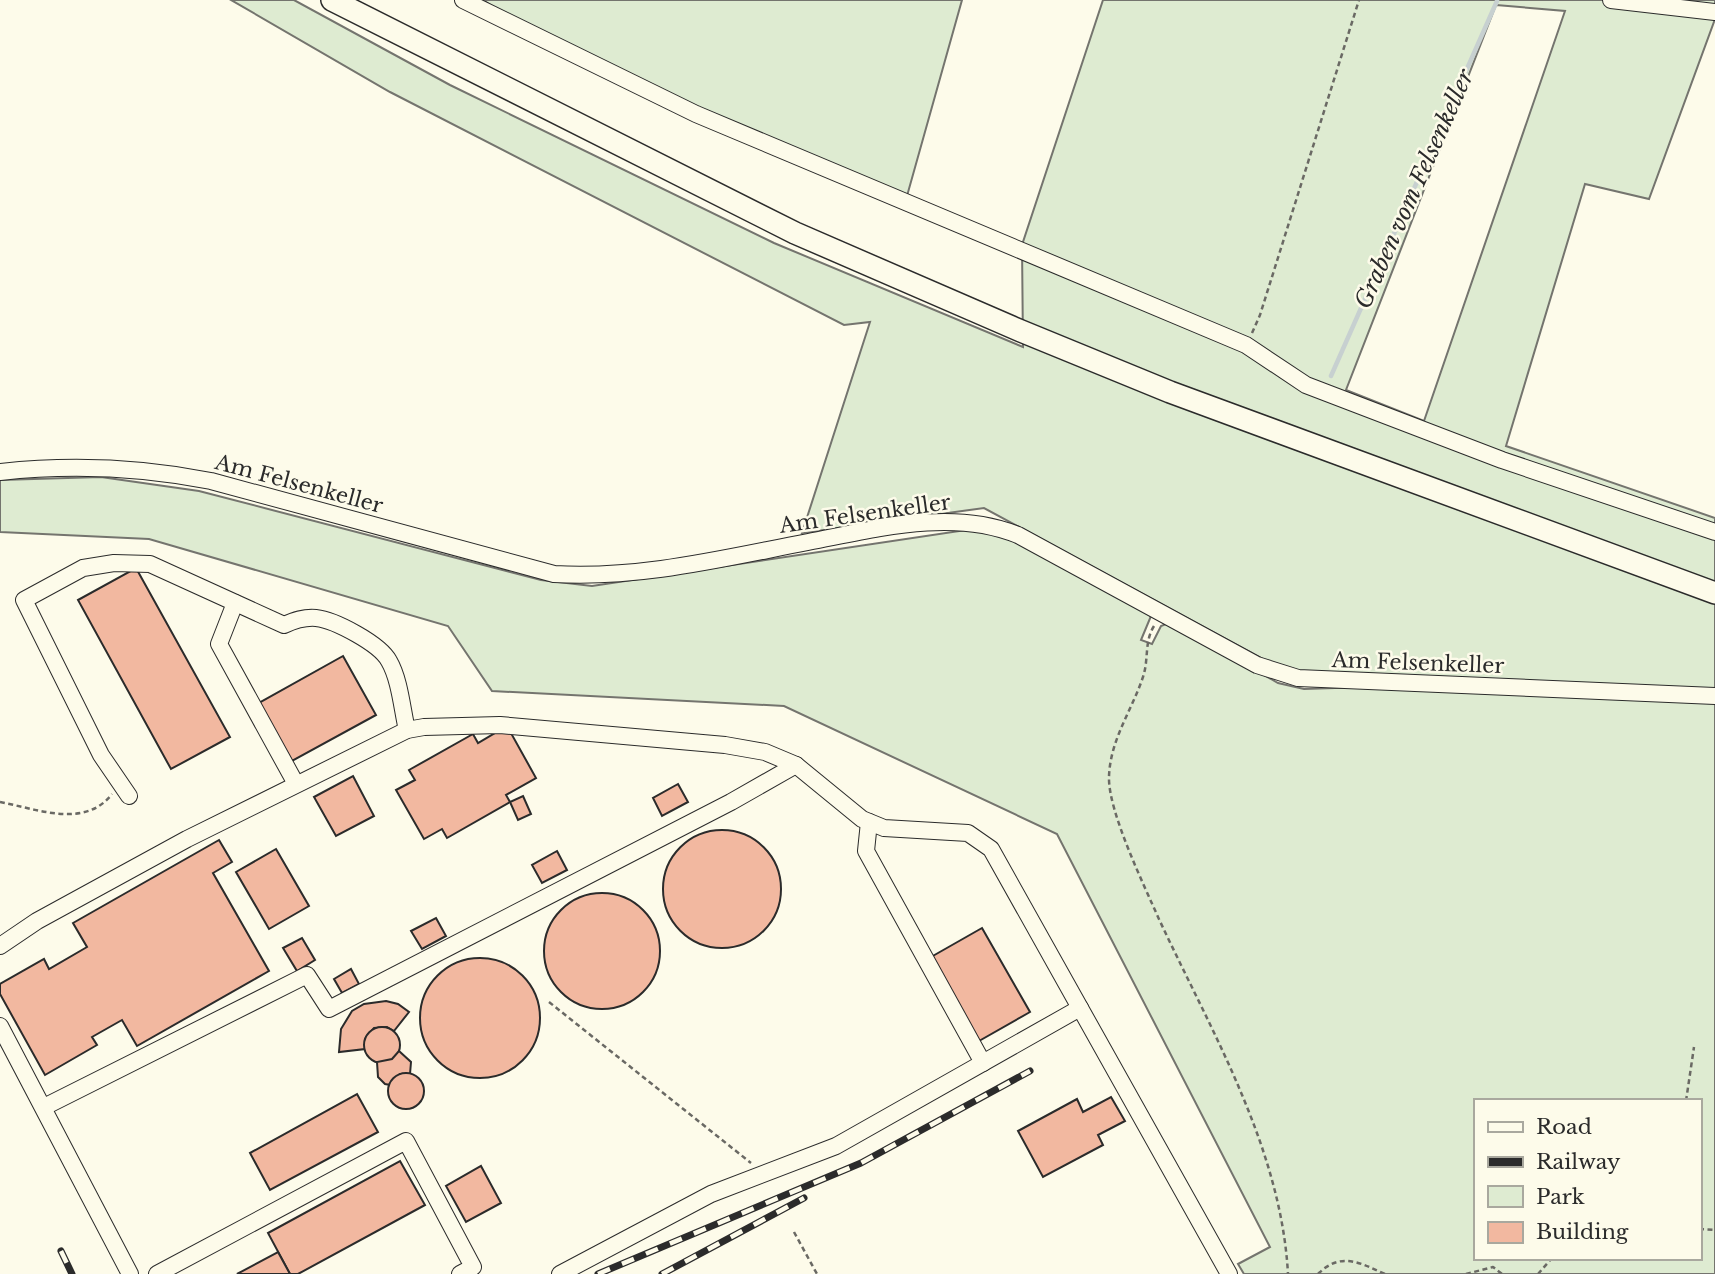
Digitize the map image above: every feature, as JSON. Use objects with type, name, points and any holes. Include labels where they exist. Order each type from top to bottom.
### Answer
[{"type":"main road","points":[[332,0],[795,233],[1170,392],[1715,593]]},
{"type":"street","points":[[463,0],[696,114],[1246,345],[1306,385],[1502,460],[1715,532]]},
{"type":"street","points":[[1611,0],[1715,12]]},
{"type":"street","name":"Am Felsenkeller","points":[[0,471],[118,466],[165,472],[211,481],[554,574],[576,576],[654,571],[869,530],[960,521],[986,524],[1018,535],[1257,665],[1298,678],[1715,696]]},
{"type":"street","points":[[124,789],[101,755],[24,600],[83,568],[114,563],[150,564],[284,625],[300,618],[319,618],[372,642],[383,651],[391,665],[407,730]]},
{"type":"street","points":[[235,603],[219,644],[296,784]]},
{"type":"street","points":[[0,946],[37,921],[187,839],[407,730],[500,725],[725,745],[765,752],[796,765],[869,822],[884,828],[968,833],[983,840],[991,849],[1229,1274]]},
{"type":"street","points":[[44,1107],[307,975],[329,1009],[796,765]]},
{"type":"street","points":[[869,822],[866,851],[983,1063]]},
{"type":"street","points":[[560,1274],[711,1194],[836,1146],[1080,1008]]},
{"type":"street","points":[[0,1026],[130,1274]]},
{"type":"street","points":[[157,1274],[406,1141],[470,1271]]},
{"type":"path","points":[[1246,345],[1260,315],[1359,0]]},
{"type":"path","points":[[1162,611],[1147,636],[1143,677],[1126,713],[1112,759],[1109,779],[1112,800],[1142,881],[1261,1140],[1285,1230],[1288,1274]]},
{"type":"path","points":[[0,802],[60,814],[89,813],[124,789]]},
{"type":"path","points":[[549,1002],[760,1170]]},
{"type":"path","points":[[1686,1099],[1694,1047]]},
{"type":"path","points":[[794,1232],[817,1274]]},
{"type":"path","points":[[1318,1274],[1342,1259],[1359,1261],[1385,1274]]},
{"type":"path","points":[[1538,1274],[1550,1260]]},
{"type":"path","points":[[1466,1274],[1493,1267],[1502,1274]]},
{"type":"green space","points":[[231,0],[294,0],[450,85],[774,243],[1023,347],[1022,245],[1103,0],[1715,0],[1715,19],[1649,199],[1585,184],[1506,446],[1715,518],[1715,692],[1317,675],[1272,664],[984,508],[802,533],[870,322],[844,325],[390,92]],"holes":[[[1496,5],[1565,11],[1424,421],[1346,390]]]},
{"type":"green space","points":[[483,0],[962,0],[907,196],[708,113],[504,14]]},
{"type":"green space","points":[[101,477],[199,491],[541,580],[592,586],[986,527],[1147,609],[1151,616],[1141,640],[1152,644],[1161,626],[1171,622],[1278,683],[1304,689],[1366,687],[1715,702],[1715,1274],[1244,1274],[1238,1264],[1270,1247],[1057,834],[784,706],[492,691],[448,626],[149,539],[0,532],[0,480]]},
{"type":"building","points":[[136,568],[230,737],[171,769],[78,600]]},
{"type":"building","points":[[343,656],[376,715],[292,761],[259,703]]},
{"type":"building","points":[[507,726],[536,778],[506,795],[510,802],[447,838],[442,829],[424,839],[396,790],[415,780],[409,770],[473,734],[478,743]]},
{"type":"building","points":[[353,776],[374,816],[336,836],[314,797]]},
{"type":"building","points":[[678,784],[688,802],[662,816],[653,798]]},
{"type":"building","points":[[523,796],[531,814],[518,820],[510,802]]},
{"type":"building","points":[[722,830],[745,834],[764,847],[777,866],[781,889],[777,912],[764,931],[745,944],[722,948],[699,944],[680,931],[667,912],[663,889],[667,866],[680,847],[699,834]]},
{"type":"building","points":[[219,840],[232,862],[213,873],[269,971],[137,1046],[122,1020],[92,1037],[97,1045],[45,1075],[0,994],[0,984],[44,959],[49,969],[87,947],[73,923]]},
{"type":"building","points":[[276,849],[309,906],[269,929],[236,872]]},
{"type":"building","points":[[557,851],[567,870],[542,883],[532,865]]},
{"type":"building","points":[[602,893],[624,897],[643,910],[656,929],[660,951],[656,973],[643,992],[624,1005],[602,1009],[580,1005],[561,992],[548,973],[544,951],[548,929],[561,910],[580,897]]},
{"type":"building","points":[[436,918],[446,936],[422,949],[411,931]]},
{"type":"building","points":[[982,928],[1030,1012],[979,1041],[931,957]]},
{"type":"building","points":[[302,938],[315,960],[297,971],[283,948]]},
{"type":"building","points":[[480,958],[503,962],[522,976],[536,995],[540,1018],[536,1041],[522,1060],[503,1074],[480,1078],[457,1074],[438,1060],[424,1041],[420,1018],[424,995],[438,976],[457,962]]},
{"type":"building","points":[[351,969],[359,984],[342,993],[334,979]]},
{"type":"building","points":[[386,1001],[398,1004],[409,1012],[394,1031],[387,1027],[374,1028],[366,1037],[365,1049],[339,1052],[341,1029],[352,1011],[364,1004]]},
{"type":"building","points":[[382,1027],[395,1032],[400,1045],[395,1058],[382,1063],[369,1058],[364,1045],[369,1032]]},
{"type":"building","points":[[399,1051],[411,1062],[410,1074],[400,1074],[390,1085],[385,1084],[378,1077],[377,1062],[392,1059]]},
{"type":"building","points":[[406,1073],[419,1078],[424,1091],[419,1104],[406,1109],[393,1104],[388,1091],[393,1078]]},
{"type":"building","points":[[357,1094],[378,1132],[270,1190],[250,1153]]},
{"type":"building","points":[[1111,1097],[1125,1121],[1098,1135],[1103,1145],[1043,1177],[1018,1131],[1077,1099],[1083,1112]]},
{"type":"building","points":[[400,1161],[425,1205],[298,1274],[290,1274],[268,1233]]},
{"type":"building","points":[[481,1166],[501,1203],[466,1222],[446,1186]]},
{"type":"building","points":[[278,1252],[290,1274],[237,1274]]},
{"type":"waterway","name":"Graben vom Felsenkeller","points":[[1331,376],[1497,1]]},
{"type":"railway","points":[[598,1274],[861,1163],[1030,1071]]},
{"type":"railway","points":[[662,1274],[804,1198]]},
{"type":"railway","points":[[61,1251],[72,1274]]}]
